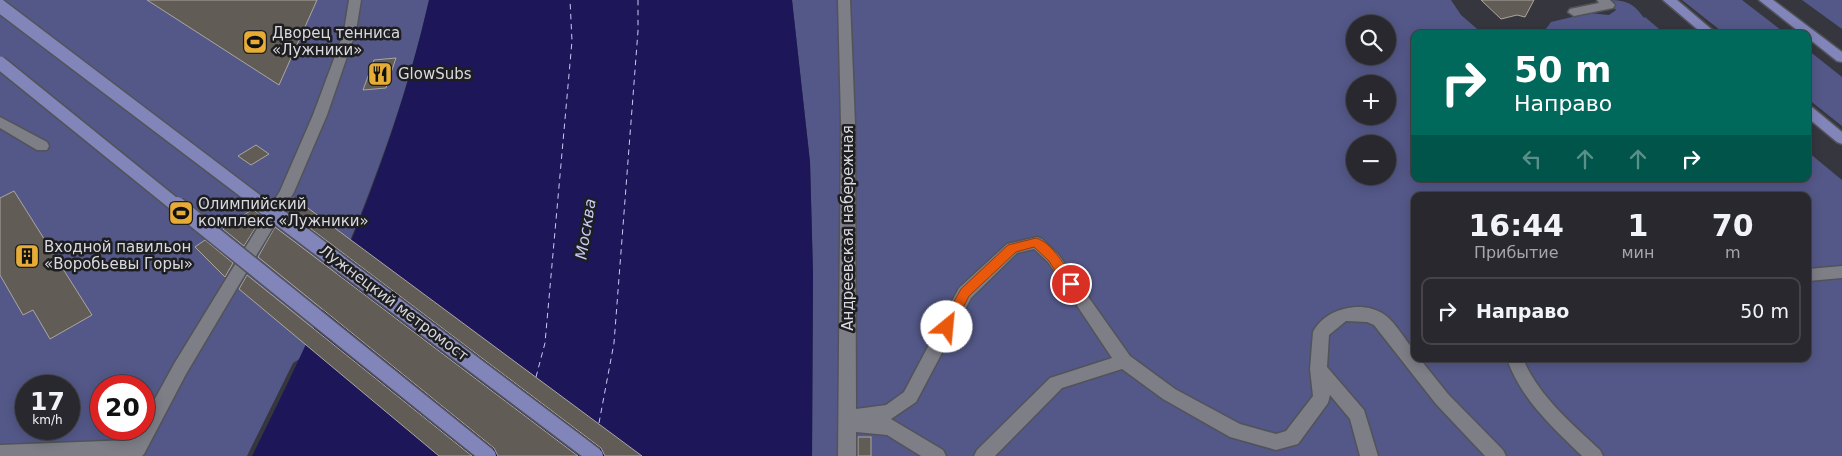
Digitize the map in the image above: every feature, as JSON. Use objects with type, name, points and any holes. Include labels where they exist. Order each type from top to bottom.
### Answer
[{"type":"main road","points":[[1669,0],[1706,30]]},
{"type":"main road","points":[[1765,0],[1805,30]]},
{"type":"main road","name":"Лужнецкий метромост","points":[[0,6],[595,456]]},
{"type":"main road","points":[[1811,35],[1842,58]]},
{"type":"main road","points":[[0,63],[488,456]]},
{"type":"main road","points":[[1811,113],[1842,139]]},
{"type":"street","points":[[0,453],[136,452],[185,360],[286,192],[320,115],[350,31],[355,0]]},
{"type":"street","name":"Андреевская набережная","points":[[844,0],[848,142],[847,456]]},
{"type":"street","points":[[1574,12],[1609,5],[1603,0]]},
{"type":"street","points":[[0,122],[42,146]]},
{"type":"street","points":[[847,421],[890,412],[910,397],[965,293],[1012,248],[1036,242],[1053,258],[1124,362],[1169,394],[1236,431],[1276,442],[1292,438],[1322,398],[1318,370],[1321,332],[1343,314],[1369,315],[1380,320],[1411,360]]},
{"type":"street","points":[[1811,275],[1842,272]]},
{"type":"street","points":[[984,456],[1056,383],[1124,362]]},
{"type":"street","points":[[1413,362],[1442,399],[1497,456]]},
{"type":"street","points":[[1516,362],[1520,376],[1556,419],[1594,456]]},
{"type":"street","points":[[1318,370],[1358,414],[1369,456]]},
{"type":"street","points":[[847,421],[890,427],[936,456]]},
{"type":"shaded area","name":"Олимпийский комплекс «Лужники»","points":[[0,0],[429,0],[404,92],[356,226],[301,358],[293,363],[247,456],[0,456]]},
{"type":"shaded area","points":[[792,0],[1451,0],[1461,15],[1478,30],[1411,30],[1411,182],[1811,182],[1811,154],[1842,180],[1842,456],[812,456],[813,274],[810,162]]},
{"type":"shaded area","points":[[1606,0],[1623,1],[1632,5],[1644,18],[1660,30],[1545,30],[1551,22],[1589,13],[1609,15],[1616,10]]},
{"type":"shaded area","points":[[1682,0],[1742,0],[1781,30],[1720,30]]},
{"type":"shaded area","points":[[1802,0],[1842,0],[1842,29]]},
{"type":"shaded area","points":[[1811,52],[1842,77],[1842,126],[1811,101]]},
{"type":"water","name":"Москва","points":[[429,0],[792,0],[810,162],[813,274],[812,456],[252,456],[305,346],[354,233],[396,118]]},
{"type":"building","name":"Дворец тенниса «Лужники»","points":[[147,0],[317,0],[279,85]]},
{"type":"building","points":[[1481,0],[1534,0],[1525,17],[1517,15],[1501,19]]},
{"type":"building","name":"GlowSubs","points":[[396,58],[386,88],[363,90],[374,60]]},
{"type":"building","points":[[256,145],[269,154],[251,165],[238,156]]},
{"type":"building","name":"Входной павильон «Воробьевы Горы»","points":[[14,191],[92,315],[50,339],[33,310],[23,315],[0,275],[0,198]]},
{"type":"building","points":[[293,197],[642,456],[605,456],[601,448],[286,210]]},
{"type":"building","points":[[253,209],[262,217],[244,246],[223,229]]},
{"type":"building","points":[[275,227],[578,456],[498,456],[494,448],[258,257]]},
{"type":"building","points":[[205,240],[233,263],[225,277],[195,247]]},
{"type":"building","points":[[247,275],[472,456],[439,456],[239,289]]},
{"type":"building","points":[[858,437],[871,437],[871,456],[858,456]]},
{"type":"ferry route","points":[[536,377],[545,343],[572,41],[570,0]]},
{"type":"ferry route","points":[[599,423],[614,343],[638,31],[638,0]]},
{"type":"place","name":"Дворец тенниса «Лужники»","points":[[255,42]]},
{"type":"place","name":"GlowSubs","points":[[380,74]]},
{"type":"place","name":"Олимпийский комплекс «Лужники»","points":[[181,213]]},
{"type":"place","name":"Входной павильон «Воробьевы Горы»","points":[[27,256]]},
{"type":"route","points":[[947,327],[965,293],[1012,248],[1036,242],[1053,258],[1071,284]]}]
